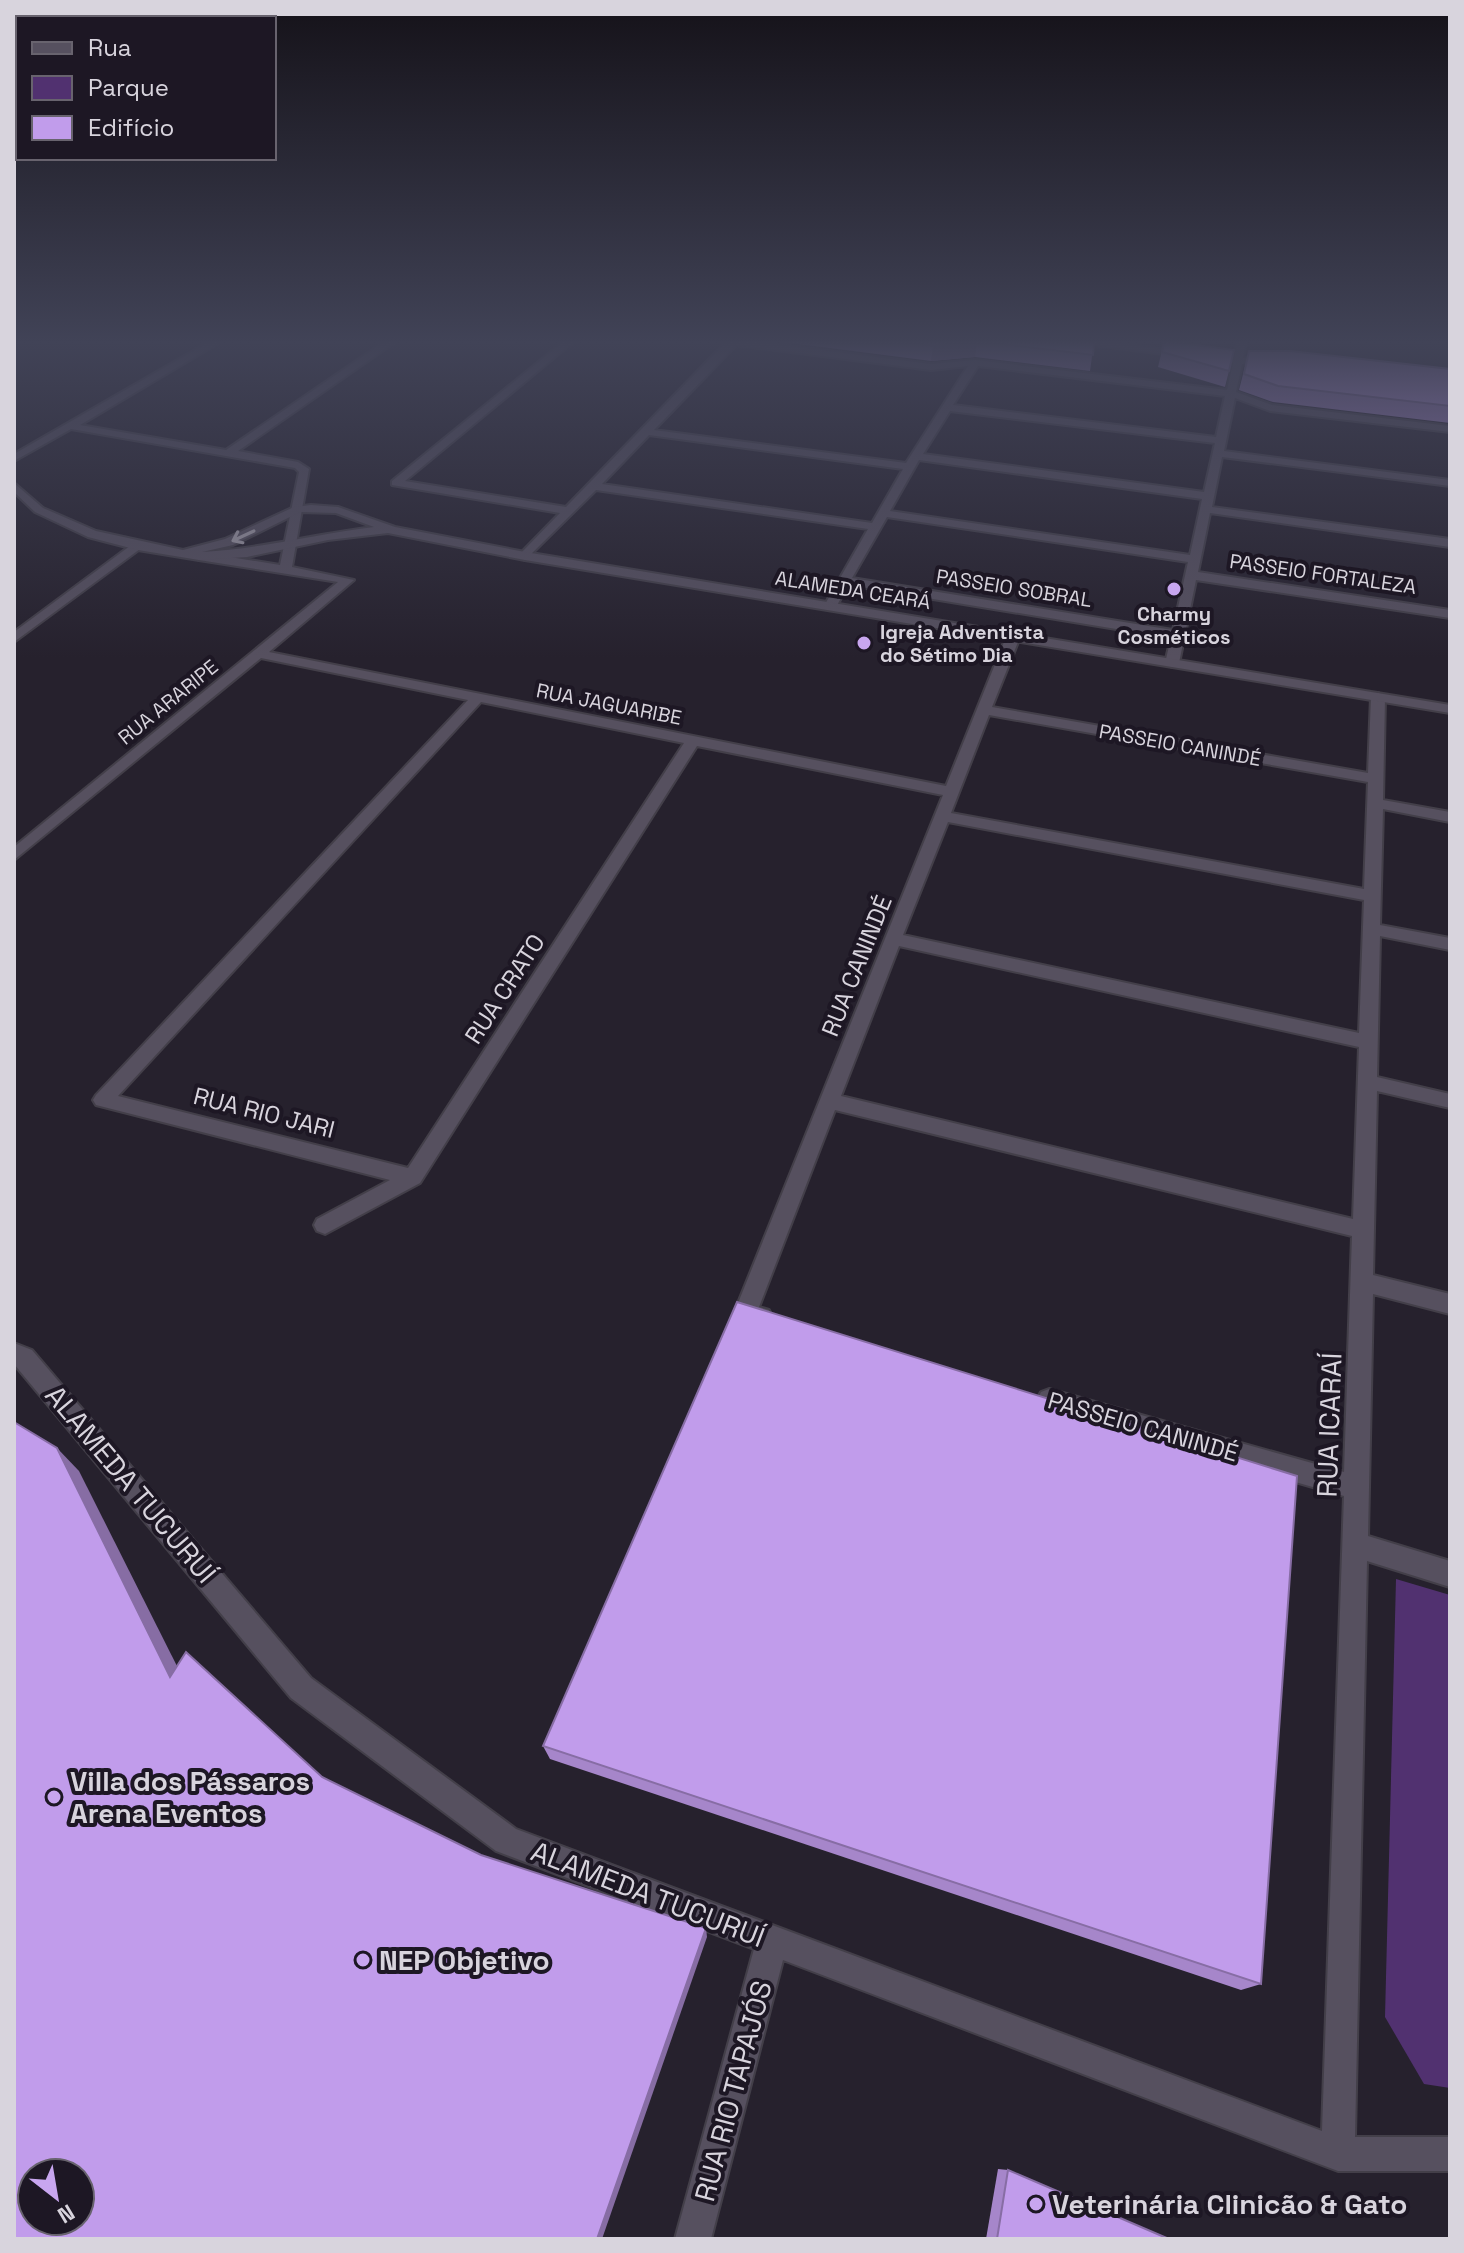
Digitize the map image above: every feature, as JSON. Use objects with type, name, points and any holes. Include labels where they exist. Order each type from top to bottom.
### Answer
[{"type":"street","points":[[14,458],[33,447]]},
{"type":"street","points":[[14,486],[39,510],[92,534],[138,546],[285,571],[293,546],[305,471],[298,465],[200,447]]},
{"type":"street","points":[[230,452],[237,447]]},
{"type":"street","points":[[440,447],[396,483],[569,511]]},
{"type":"street","points":[[525,556],[631,447]]},
{"type":"street","points":[[781,447],[1208,496]]},
{"type":"street","points":[[830,606],[922,447]]},
{"type":"street","points":[[1172,663],[1219,447]]},
{"type":"street","points":[[1220,447],[1450,483]]},
{"type":"street","points":[[593,486],[876,527]]},
{"type":"street","points":[[184,553],[229,542],[298,509],[338,510],[392,530]]},
{"type":"street","points":[[1205,509],[1450,543]]},
{"type":"street","points":[[328,536],[340,518],[338,510]]},
{"type":"street","points":[[884,513],[1194,559]]},
{"type":"street","points":[[199,556],[293,546],[328,536],[392,530]]},
{"type":"street","name":"ALAMEDA CEARÁ","points":[[392,530],[525,556],[1450,709]]},
{"type":"street","points":[[14,638],[138,546]]},
{"type":"street","name":"RUA ARARIPE","points":[[16,851],[348,580],[285,571]]},
{"type":"street","name":"PASSEIO FORTALEZA","points":[[1191,575],[1450,614]]},
{"type":"street","name":"PASSEIO SOBRAL","points":[[845,581],[1178,635]]},
{"type":"street","name":"RUA CANINDÉ","points":[[791,1326],[745,1313],[1013,637]]},
{"type":"street","name":"RUA JAGUARIBE","points":[[259,654],[951,792]]},
{"type":"street","name":"RUA ICARAÍ","points":[[1338,2154],[1378,697]]},
{"type":"street","name":"RUA RIO JARI","points":[[413,1177],[103,1100],[477,698]]},
{"type":"street","name":"PASSEIO CANINDÉ","points":[[984,710],[1375,791],[1450,817]]},
{"type":"street","name":"RUA CRATO","points":[[325,1225],[413,1177],[692,742]]},
{"type":"street","points":[[942,816],[1373,896]]},
{"type":"street","points":[[1372,929],[1450,944]]},
{"type":"street","points":[[893,939],[1369,1042]]},
{"type":"street","points":[[1368,1082],[1450,1101]]},
{"type":"street","points":[[829,1101],[1364,1230]]},
{"type":"street","points":[[1362,1282],[1450,1304]]},
{"type":"street","name":"ALAMEDA TUCURUÍ","points":[[14,1353],[24,1357],[301,1688],[507,1840],[1338,2154],[1450,2154]]},
{"type":"street","name":"PASSEIO CANINDÉ","points":[[1020,1392],[1357,1488]]},
{"type":"street","points":[[1356,1545],[1450,1574]]},
{"type":"street","name":"RUA RIO TAPAJÓS","points":[[693,2239],[772,1942]]},
{"type":"green space","points":[[1396,1579],[1450,1595],[1450,2088],[1424,2084],[1385,2017]]},
{"type":"building","points":[[737,1302],[1297,1476],[1261,1984],[543,1746]]},
{"type":"building","name":"NEP Objetivo","points":[[14,1422],[57,1448],[170,1677],[186,1652],[322,1777],[481,1855],[706,1928],[597,2239],[14,2239]]},
{"type":"building","name":"Veterinária Clinicão & Gato","points":[[1008,2170],[1169,2239],[997,2239]]},
{"type":"place","name":"Charmy Cosméticos","points":[[1174,589]]},
{"type":"place","name":"Igreja Adventista do Sétimo Dia","points":[[864,643]]},
{"type":"place","name":"Villa dos Pássaros Arena Eventos","points":[[54,1797]]},
{"type":"place","name":"NEP Objetivo","points":[[363,1960]]},
{"type":"place","name":"Veterinária Clinicão & Gato","points":[[1036,2204]]}]
